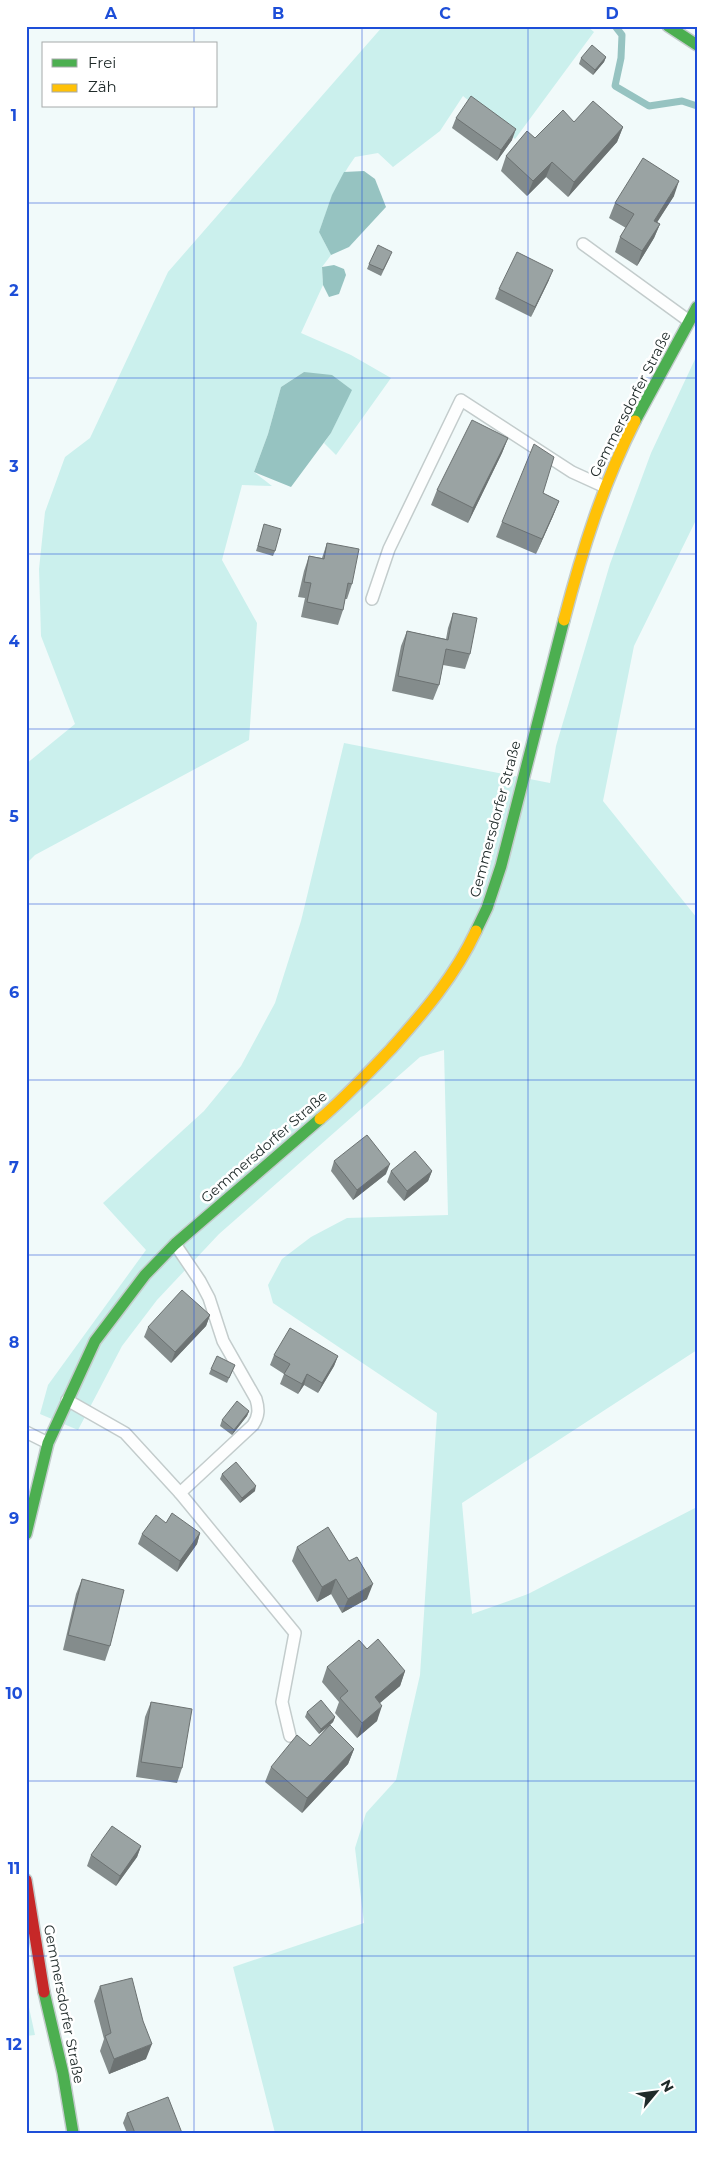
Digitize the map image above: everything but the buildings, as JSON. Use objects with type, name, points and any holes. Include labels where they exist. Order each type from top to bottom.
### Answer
[{"type":"main road","points":[[668,26],[697,45]]},
{"type":"main road","name":"Gemmersdorfer Straße","points":[[26,1534],[32,1484],[66,1400],[95,1341],[145,1275],[175,1244],[348,1095],[425,1011],[450,977],[469,946],[487,908],[501,866],[581,555],[605,487],[634,423],[697,307]]},
{"type":"main road","name":"Gemmersdorfer Straße","points":[[26,1880],[40,1975],[63,2072],[72,2133]]},
{"type":"lane","points":[[583,244],[689,320]]},
{"type":"lane","points":[[372,599],[390,549],[461,400],[572,472],[605,487]]},
{"type":"lane","points":[[175,1244],[200,1280],[209,1298],[222,1341],[252,1390],[259,1407],[258,1417],[253,1425],[180,1493]]},
{"type":"lane","points":[[66,1400],[125,1433],[180,1493],[295,1633],[282,1702],[290,1736]]},
{"type":"lane","points":[[26,1432],[48,1443]]},
{"type":"shaded area","points":[[383,26],[587,26],[594,32],[515,139],[463,96],[440,131],[393,167],[378,153],[355,157],[334,193],[319,232],[331,255],[322,267],[323,285],[301,333],[351,355],[391,378],[336,455],[324,443],[331,433],[351,390],[304,372],[281,387],[268,434],[254,472],[272,486],[242,485],[222,560],[257,623],[249,740],[35,855],[26,864],[26,764],[75,724],[41,636],[39,569],[45,512],[65,457],[90,438],[168,272]]},
{"type":"shaded area","points":[[364,171],[375,179],[386,207],[349,247],[331,255],[319,232],[332,195],[344,172]]},
{"type":"shaded area","points":[[334,265],[344,269],[346,275],[339,294],[329,297],[323,285],[322,267]]},
{"type":"shaded area","points":[[697,355],[697,518],[634,646],[603,801],[697,918],[697,1350],[462,1503],[472,1614],[528,1594],[697,1507],[697,2133],[275,2133],[233,1967],[364,1923],[355,1848],[366,1813],[396,1780],[420,1675],[437,1413],[273,1303],[268,1285],[282,1259],[311,1237],[347,1218],[448,1215],[444,1050],[420,1057],[219,1234],[157,1300],[122,1346],[78,1430],[40,1414],[48,1385],[146,1250],[103,1203],[204,1111],[241,1066],[275,1003],[301,921],[344,743],[550,783],[556,746],[610,564],[651,453]]},
{"type":"shaded area","points":[[304,372],[332,375],[352,390],[331,433],[291,487],[254,472],[268,434],[281,387]]},
{"type":"shaded area","points":[[26,1994],[35,2035],[26,2036]]},
{"type":"waterway","points":[[615,26],[622,35],[621,58],[615,86],[649,106],[682,101],[697,106]]},
{"type":"traffic: fast","points":[[668,26],[697,45]]},
{"type":"traffic: fast","points":[[635,421],[697,307]]},
{"type":"traffic: fast","points":[[476,931],[487,908],[501,866],[564,620]]},
{"type":"traffic: fast","points":[[26,1534],[48,1443],[95,1341],[145,1275],[175,1244],[320,1119]]},
{"type":"traffic: fast","points":[[44,1992],[63,2073],[73,2133]]},
{"type":"traffic: slow","points":[[564,620],[594,518],[613,469],[635,421]]},
{"type":"traffic: slow","points":[[320,1119],[365,1076],[415,1021],[449,978],[476,931]]},
{"type":"traffic: jam","points":[[26,1880],[44,1992]]}]
